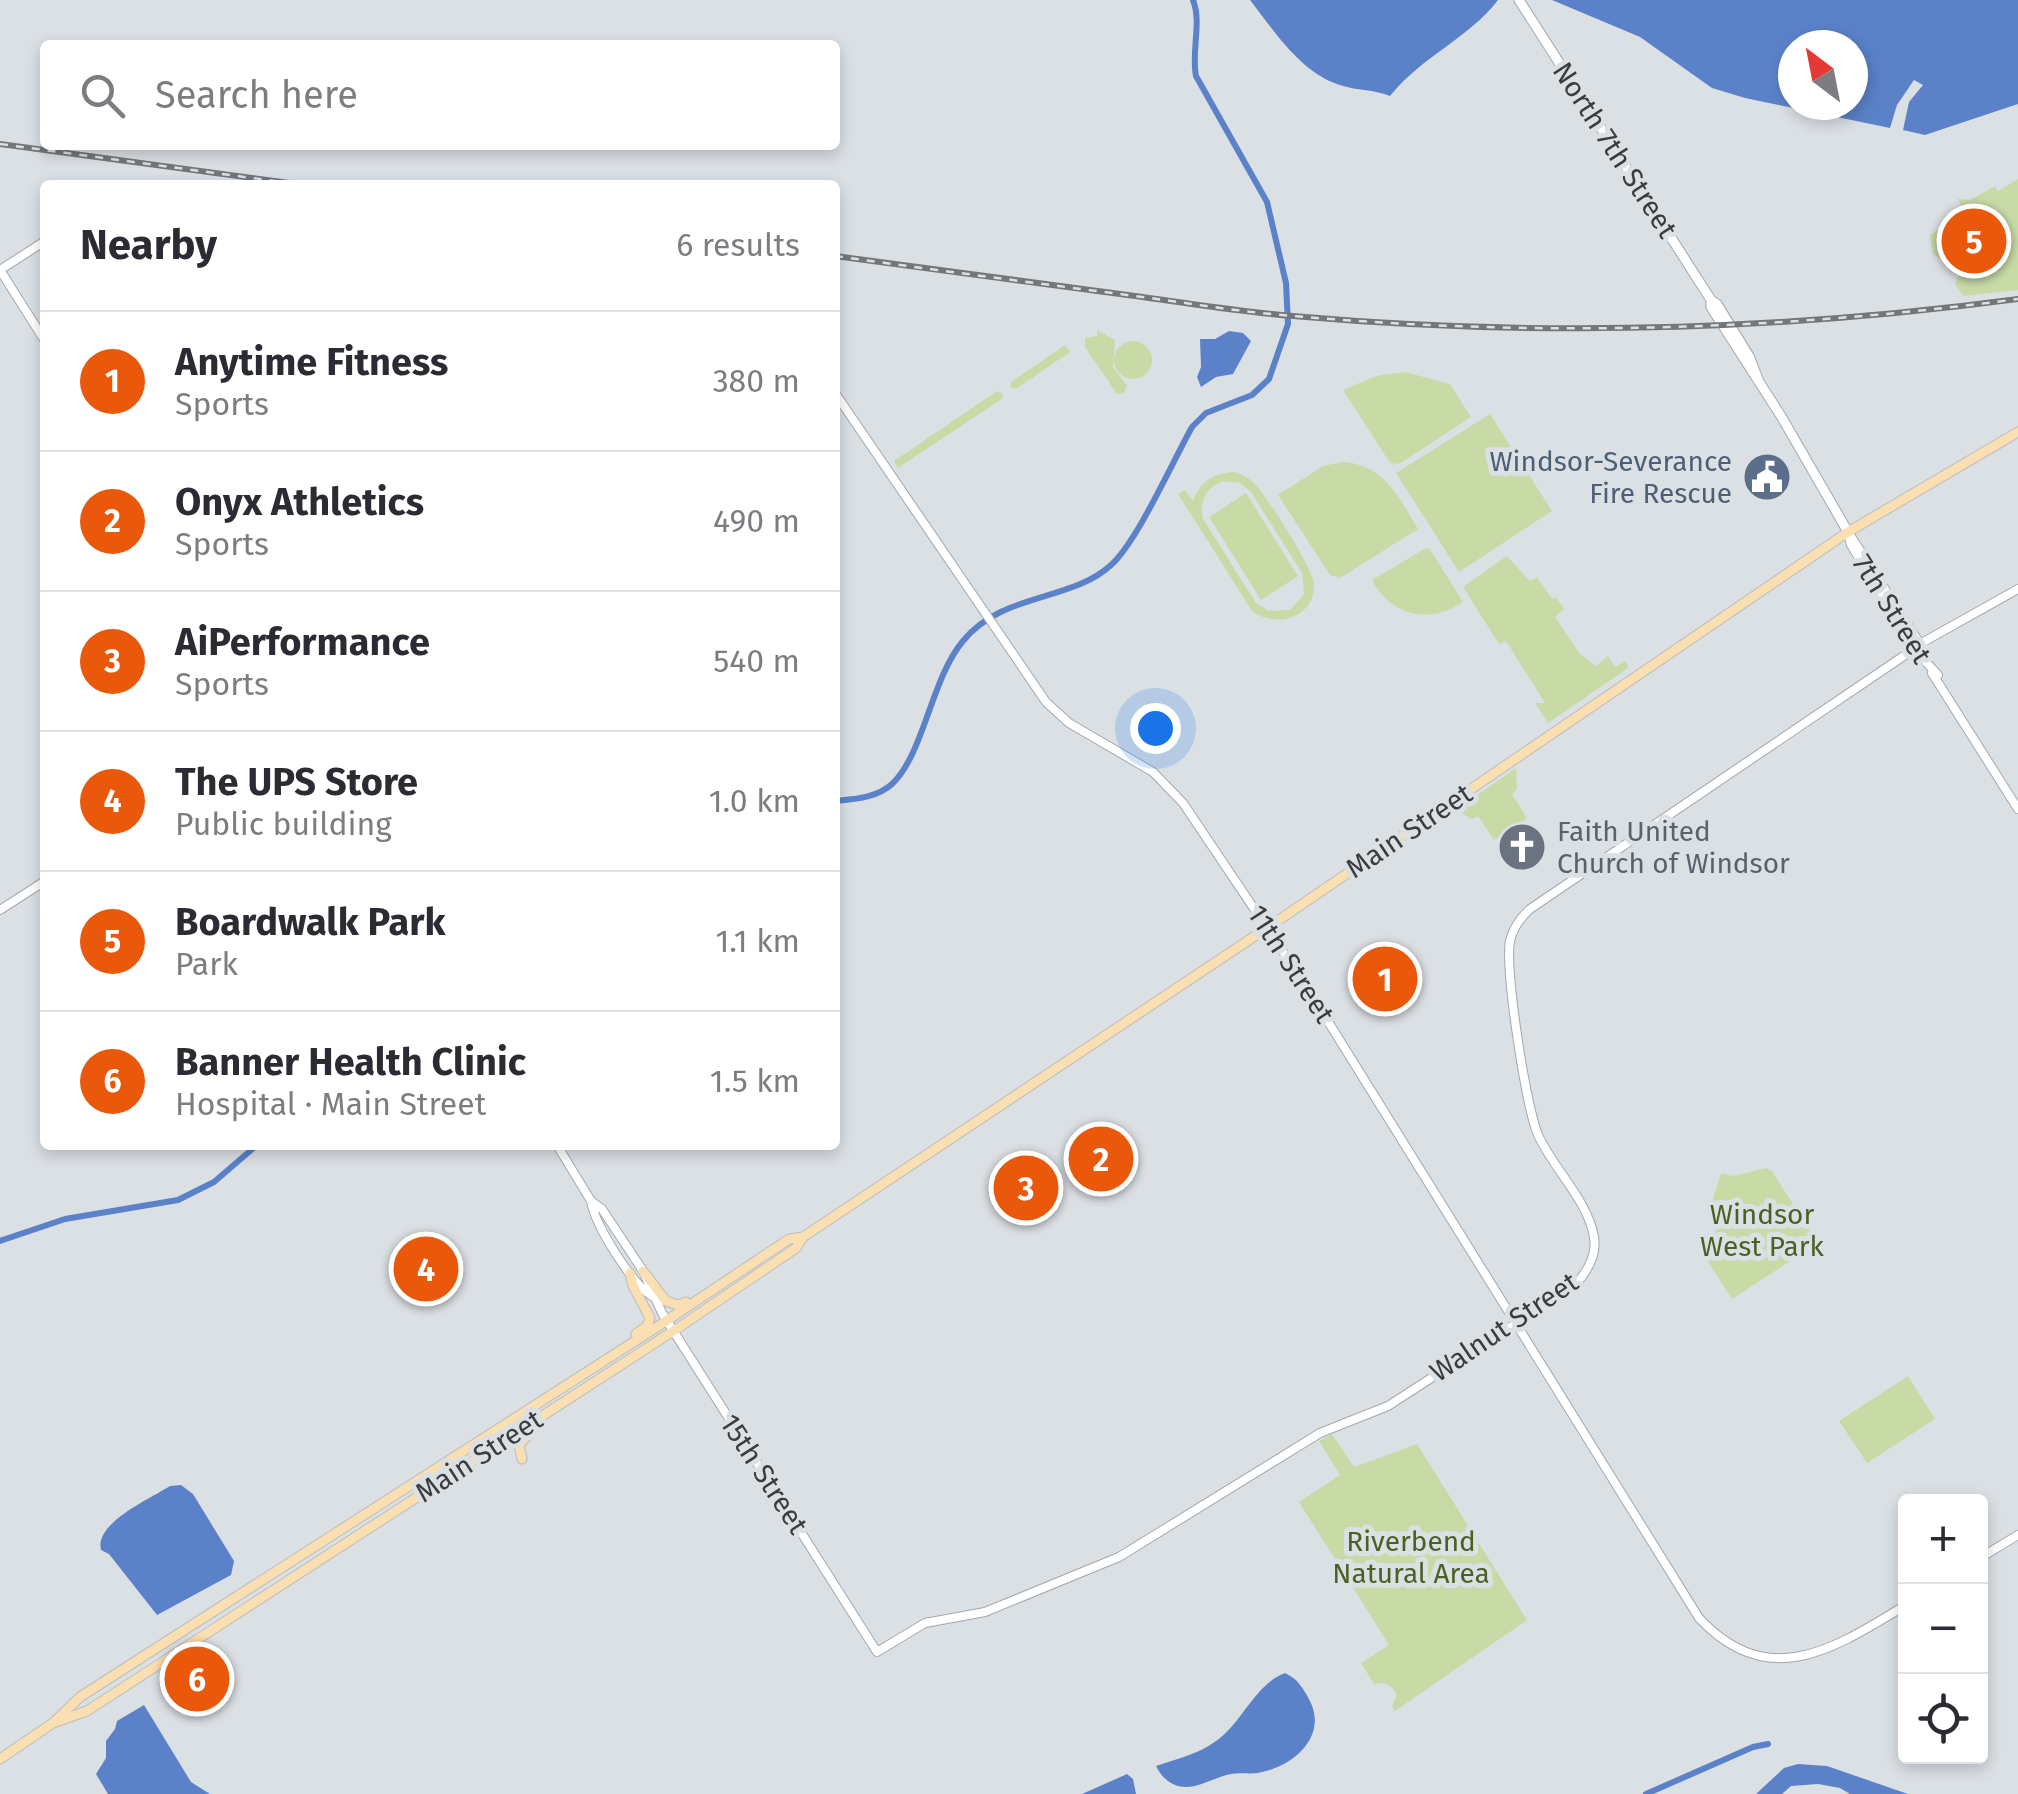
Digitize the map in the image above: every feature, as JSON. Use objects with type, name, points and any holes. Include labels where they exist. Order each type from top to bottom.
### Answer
[{"type":"main road","name":"North 7th Street","points":[[1520,0],[1740,341],[1781,416]]},
{"type":"main road","name":"7th Street","points":[[1781,416],[1848,532]]},
{"type":"main road","name":"Main Street","points":[[53,1723],[87,1711],[569,1398],[732,1277],[789,1239],[803,1236],[1268,927],[1848,532],[2018,432]]},
{"type":"main road","name":"Main Street","points":[[53,1723],[80,1697],[603,1362],[670,1326],[796,1248],[803,1236]]},
{"type":"main road","points":[[603,1362],[650,1321],[630,1272]]},
{"type":"main road","points":[[644,1272],[673,1305],[732,1277]]},
{"type":"main road","points":[[506,1438],[509,1430],[548,1403],[562,1388]]},
{"type":"main road","points":[[522,1460],[519,1445],[524,1436],[569,1398]]},
{"type":"main road","points":[[460,1468],[467,1457],[498,1437],[502,1428]]},
{"type":"main road","points":[[392,1512],[398,1500],[436,1470]]},
{"type":"main road","points":[[320,1558],[332,1545],[378,1515],[386,1502]]},
{"type":"main road","points":[[0,1759],[53,1723]]},
{"type":"street","points":[[40,244],[0,270],[40,333]]},
{"type":"street","name":"11th Street","points":[[840,400],[1052,709],[1154,772],[1174,792],[1268,927],[1699,1618],[1725,1641],[1761,1656],[1788,1659],[1830,1650],[1898,1610]]},
{"type":"street","name":"7th Street","points":[[1848,532],[1851,545],[2018,809]]},
{"type":"street","name":"7th Street","points":[[1848,532],[1918,648]]},
{"type":"street","name":"Walnut Street","points":[[877,1652],[925,1623],[985,1612],[1119,1557],[1322,1431],[1388,1406],[1575,1285],[1589,1265],[1595,1240],[1590,1223],[1545,1149],[1530,1114],[1508,968],[1513,931],[1530,909],[1918,648],[2018,589]]},
{"type":"street","points":[[0,910],[40,884]]},
{"type":"street","points":[[560,1150],[591,1201]]},
{"type":"street","name":"15th Street","points":[[591,1201],[602,1209],[644,1272],[652,1296],[670,1326],[877,1652]]},
{"type":"street","name":"15th Street","points":[[591,1201],[606,1236],[642,1290],[652,1296]]},
{"type":"street","points":[[1988,1553],[2018,1535]]},
{"type":"green space","points":[[2018,179],[2018,290],[1963,296],[1955,284],[1960,271],[1933,254],[1930,235],[1964,212],[1958,199],[1970,200],[1995,186],[1998,191]]},
{"type":"green space","points":[[1097,330],[1115,340],[1113,367],[1127,386],[1124,393],[1117,394],[1085,347],[1085,338],[1097,336]]},
{"type":"green space","points":[[1133,341],[1146,347],[1152,360],[1146,373],[1133,379],[1120,373],[1114,360],[1120,347]]},
{"type":"green space","points":[[1065,345],[1070,352],[1016,389],[1010,387],[1011,382]]},
{"type":"green space","points":[[1405,372],[1450,384],[1471,417],[1399,464],[1390,463],[1343,390],[1376,376]]},
{"type":"green space","points":[[997,391],[1003,394],[1002,399],[898,468],[894,461]]},
{"type":"green space","points":[[1490,414],[1552,511],[1459,572],[1396,473]]},
{"type":"green space","points":[[1342,462],[1369,469],[1389,484],[1418,529],[1340,578],[1330,575],[1278,495],[1323,466]]},
{"type":"green space","points":[[1234,472],[1252,481],[1306,562],[1314,583],[1313,595],[1309,605],[1293,617],[1272,619],[1252,611],[1178,494],[1185,490],[1193,501],[1204,484]],"holes":[[[1224,481],[1240,483],[1251,492],[1302,573],[1304,594],[1290,610],[1269,611],[1256,603],[1203,519],[1202,506],[1208,491]]]},
{"type":"green space","points":[[1246,493],[1298,576],[1261,600],[1209,517]]},
{"type":"green space","points":[[1426,548],[1463,602],[1425,615],[1400,609],[1372,580]]},
{"type":"green space","points":[[1507,556],[1530,581],[1537,577],[1552,599],[1556,597],[1564,609],[1555,617],[1580,654],[1596,666],[1608,656],[1615,667],[1625,661],[1628,665],[1548,723],[1535,703],[1545,703],[1506,641],[1499,644],[1463,587]]},
{"type":"green space","points":[[1516,768],[1517,790],[1512,794],[1527,818],[1494,840],[1478,816],[1472,819],[1456,810]]},
{"type":"green space","name":"Windsor West Park","points":[[1766,1168],[1772,1171],[1818,1243],[1732,1299],[1699,1248],[1724,1222],[1711,1205],[1721,1173],[1733,1176]]},
{"type":"green space","points":[[1908,1376],[1935,1419],[1867,1463],[1839,1421]]},
{"type":"green space","name":"Riverbend Natural Area","points":[[1332,1434],[1354,1467],[1417,1444],[1527,1620],[1395,1711],[1395,1691],[1382,1683],[1374,1684],[1361,1663],[1389,1645],[1299,1502],[1340,1475],[1319,1441]]},
{"type":"water","points":[[1250,0],[1498,0],[1390,96],[1343,86],[1315,72],[1290,51]]},
{"type":"water","points":[[1552,0],[2018,0],[2018,104],[1925,135],[1903,130],[1909,102],[1923,85],[1914,80],[1897,105],[1890,128],[1851,120],[1868,120],[1868,30],[1778,30],[1778,105],[1712,88],[1640,37]]},
{"type":"water","points":[[1229,331],[1243,333],[1251,341],[1233,374],[1216,377],[1201,387],[1197,377],[1201,367],[1200,339],[1215,339]]},
{"type":"water","points":[[181,1485],[193,1494],[234,1561],[231,1575],[157,1615],[109,1554],[101,1550],[101,1540],[125,1513],[170,1486]]},
{"type":"water","points":[[1285,1673],[1302,1688],[1314,1714],[1311,1737],[1297,1755],[1275,1768],[1231,1774],[1191,1787],[1175,1785],[1162,1776],[1156,1766],[1216,1741],[1265,1686]]},
{"type":"water","points":[[144,1705],[191,1782],[210,1794],[108,1794],[96,1774],[106,1758],[106,1741],[117,1721]]},
{"type":"water","points":[[1798,1764],[1827,1766],[1908,1794],[1850,1794],[1818,1784],[1791,1786],[1782,1794],[1756,1794],[1784,1768]]},
{"type":"water","points":[[1127,1774],[1133,1779],[1136,1794],[1082,1794]]},
{"type":"waterway","points":[[840,800],[886,789],[903,771],[952,657],[979,625],[1017,605],[1077,586],[1111,565],[1143,520],[1192,427],[1206,413],[1252,395],[1269,379],[1288,324],[1286,283],[1267,202],[1196,76],[1197,18],[1193,0]]},
{"type":"waterway","points":[[0,1241],[65,1219],[178,1200],[214,1182],[251,1150]]},
{"type":"waterway","points":[[1646,1794],[1768,1744]]},
{"type":"railway","points":[[0,144],[40,149]]},
{"type":"railway","points":[[44,150],[267,180]]},
{"type":"railway","points":[[840,257],[1253,312],[1474,327],[1747,324],[2018,299]]},
{"type":"place","name":"Boardwalk Park","points":[[1974,241]]},
{"type":"place","name":"Windsor-Severance Fire Rescue","points":[[1767,477]]},
{"type":"place","name":"Faith United Church of Windsor","points":[[1522,847]]},
{"type":"place","name":"Anytime Fitness","points":[[1385,979]]},
{"type":"place","name":"Onyx Athletics","points":[[1101,1159]]},
{"type":"place","name":"AiPerformance","points":[[1026,1188]]},
{"type":"place","name":"The UPS Store","points":[[426,1269]]},
{"type":"place","name":"Banner Health Clinic","points":[[197,1679]]}]
